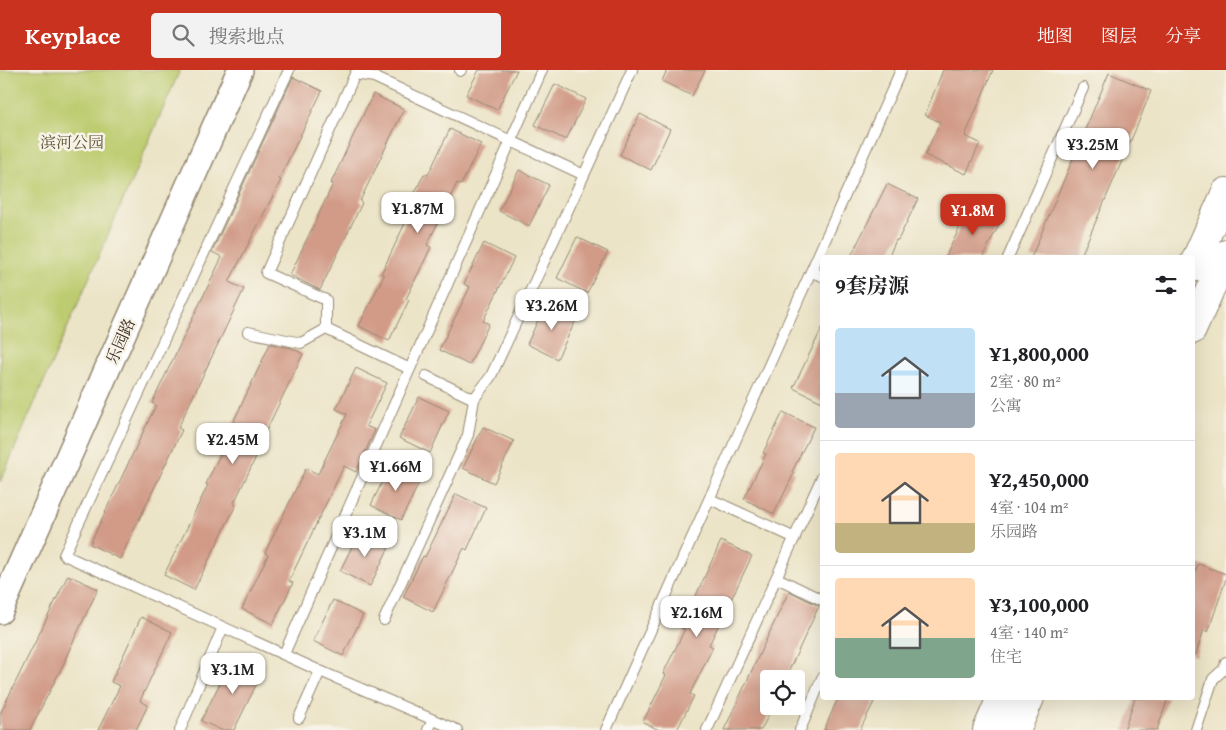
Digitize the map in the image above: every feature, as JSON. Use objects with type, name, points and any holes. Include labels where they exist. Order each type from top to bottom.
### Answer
[{"type":"main road","points":[[1195,261],[1226,192]]},
{"type":"main road","points":[[1195,323],[1226,254]]},
{"type":"main road","points":[[987,730],[1000,700]]},
{"type":"main road","points":[[1016,730],[1029,700]]},
{"type":"street","name":"乐园路","points":[[0,611],[240,70]]},
{"type":"lane","points":[[289,70],[64,555],[320,671],[457,730]]},
{"type":"lane","points":[[284,654],[542,70]]},
{"type":"lane","points":[[384,620],[468,435],[474,399],[491,376],[632,70]]},
{"type":"lane","points":[[606,730],[901,70]]},
{"type":"lane","points":[[326,330],[326,300],[266,273],[355,74],[374,76],[584,175]]},
{"type":"lane","points":[[1009,255],[1083,88]]},
{"type":"lane","points":[[812,272],[820,275]]},
{"type":"lane","points":[[248,332],[302,343],[326,330]]},
{"type":"lane","points":[[326,330],[410,369]]},
{"type":"lane","points":[[426,376],[474,399]]},
{"type":"lane","points":[[707,730],[820,482]]},
{"type":"lane","points":[[710,499],[795,538]]},
{"type":"lane","points":[[777,578],[820,599]]},
{"type":"lane","points":[[180,730],[223,627]]},
{"type":"lane","points":[[1196,730],[1214,678],[1225,667]]},
{"type":"lane","points":[[299,718],[320,671]]},
{"type":"lane","points":[[800,730],[820,683]]},
{"type":"lane","points":[[428,730],[433,720]]},
{"type":"green space","name":"滨河公园","points":[[0,70],[180,70],[0,482]]},
{"type":"building","points":[[479,70],[517,70],[497,110],[466,95]]},
{"type":"building","points":[[667,70],[705,70],[692,96],[662,81]]},
{"type":"building","points":[[943,70],[993,70],[965,136],[980,143],[966,174],[925,155],[940,122],[925,115]]},
{"type":"building","points":[[1109,73],[1151,91],[1081,255],[1032,255]]},
{"type":"building","points":[[293,77],[322,91],[279,179],[281,180],[229,282],[244,289],[178,428],[182,430],[120,559],[90,544],[156,405],[152,403],[222,257],[212,252]]},
{"type":"building","points":[[555,84],[586,99],[566,140],[535,125]]},
{"type":"building","points":[[373,94],[404,109],[320,290],[290,275]]},
{"type":"building","points":[[640,114],[670,129],[651,170],[620,155]]},
{"type":"building","points":[[450,129],[481,144],[461,185],[457,183],[427,245],[431,247],[406,299],[409,300],[389,341],[359,326],[384,275],[381,274],[408,217],[404,215],[424,174],[428,175]]},
{"type":"building","points":[[519,170],[549,185],[529,226],[499,211]]},
{"type":"building","points":[[887,184],[918,199],[889,255],[852,255]]},
{"type":"building","points":[[969,208],[1000,223],[984,255],[946,255]]},
{"type":"building","points":[[577,237],[608,252],[587,293],[557,278]]},
{"type":"building","points":[[484,243],[514,258],[483,321],[489,324],[469,365],[439,350],[470,287],[464,284]]},
{"type":"building","points":[[546,303],[577,318],[557,359],[527,344]]},
{"type":"building","points":[[820,332],[820,401],[793,388]]},
{"type":"building","points":[[270,344],[292,348],[303,354],[254,456],[256,457],[234,503],[236,505],[194,590],[164,575],[208,485],[206,484],[233,428],[231,427]]},
{"type":"building","points":[[356,368],[387,383],[366,426],[375,430],[356,472],[344,466],[289,581],[293,583],[273,624],[242,609],[268,555],[265,553],[306,468],[318,474],[347,414],[336,409]]},
{"type":"building","points":[[419,397],[449,411],[430,453],[399,438]]},
{"type":"building","points":[[783,412],[814,427],[774,514],[744,499],[766,454],[763,453]]},
{"type":"building","points":[[483,427],[514,441],[494,483],[463,468]]},
{"type":"building","points":[[391,464],[421,479],[401,520],[371,505]]},
{"type":"building","points":[[456,494],[486,508],[467,550],[464,548],[433,612],[403,597]]},
{"type":"building","points":[[360,530],[390,545],[370,586],[340,571]]},
{"type":"building","points":[[721,541],[752,556],[709,645],[713,647],[690,694],[694,696],[677,730],[659,730],[643,722],[666,675],[663,674],[685,629],[681,628]]},
{"type":"building","points":[[1198,564],[1226,574],[1226,579],[1208,632],[1204,630],[1195,656],[1195,572]]},
{"type":"building","points":[[68,575],[98,589],[66,659],[30,730],[0,730],[0,714]]},
{"type":"building","points":[[789,591],[819,606],[789,670],[760,670],[760,715],[768,715],[761,730],[724,730]]},
{"type":"building","points":[[333,600],[363,615],[343,656],[313,641]]},
{"type":"building","points":[[141,617],[172,632],[140,701],[148,705],[136,730],[98,730],[120,686],[111,682]]},
{"type":"building","points":[[234,655],[264,669],[234,730],[221,730],[201,721]]},
{"type":"building","points":[[837,700],[875,700],[860,730],[824,730]]},
{"type":"building","points":[[1134,700],[1167,700],[1157,730],[1124,730]]}]
